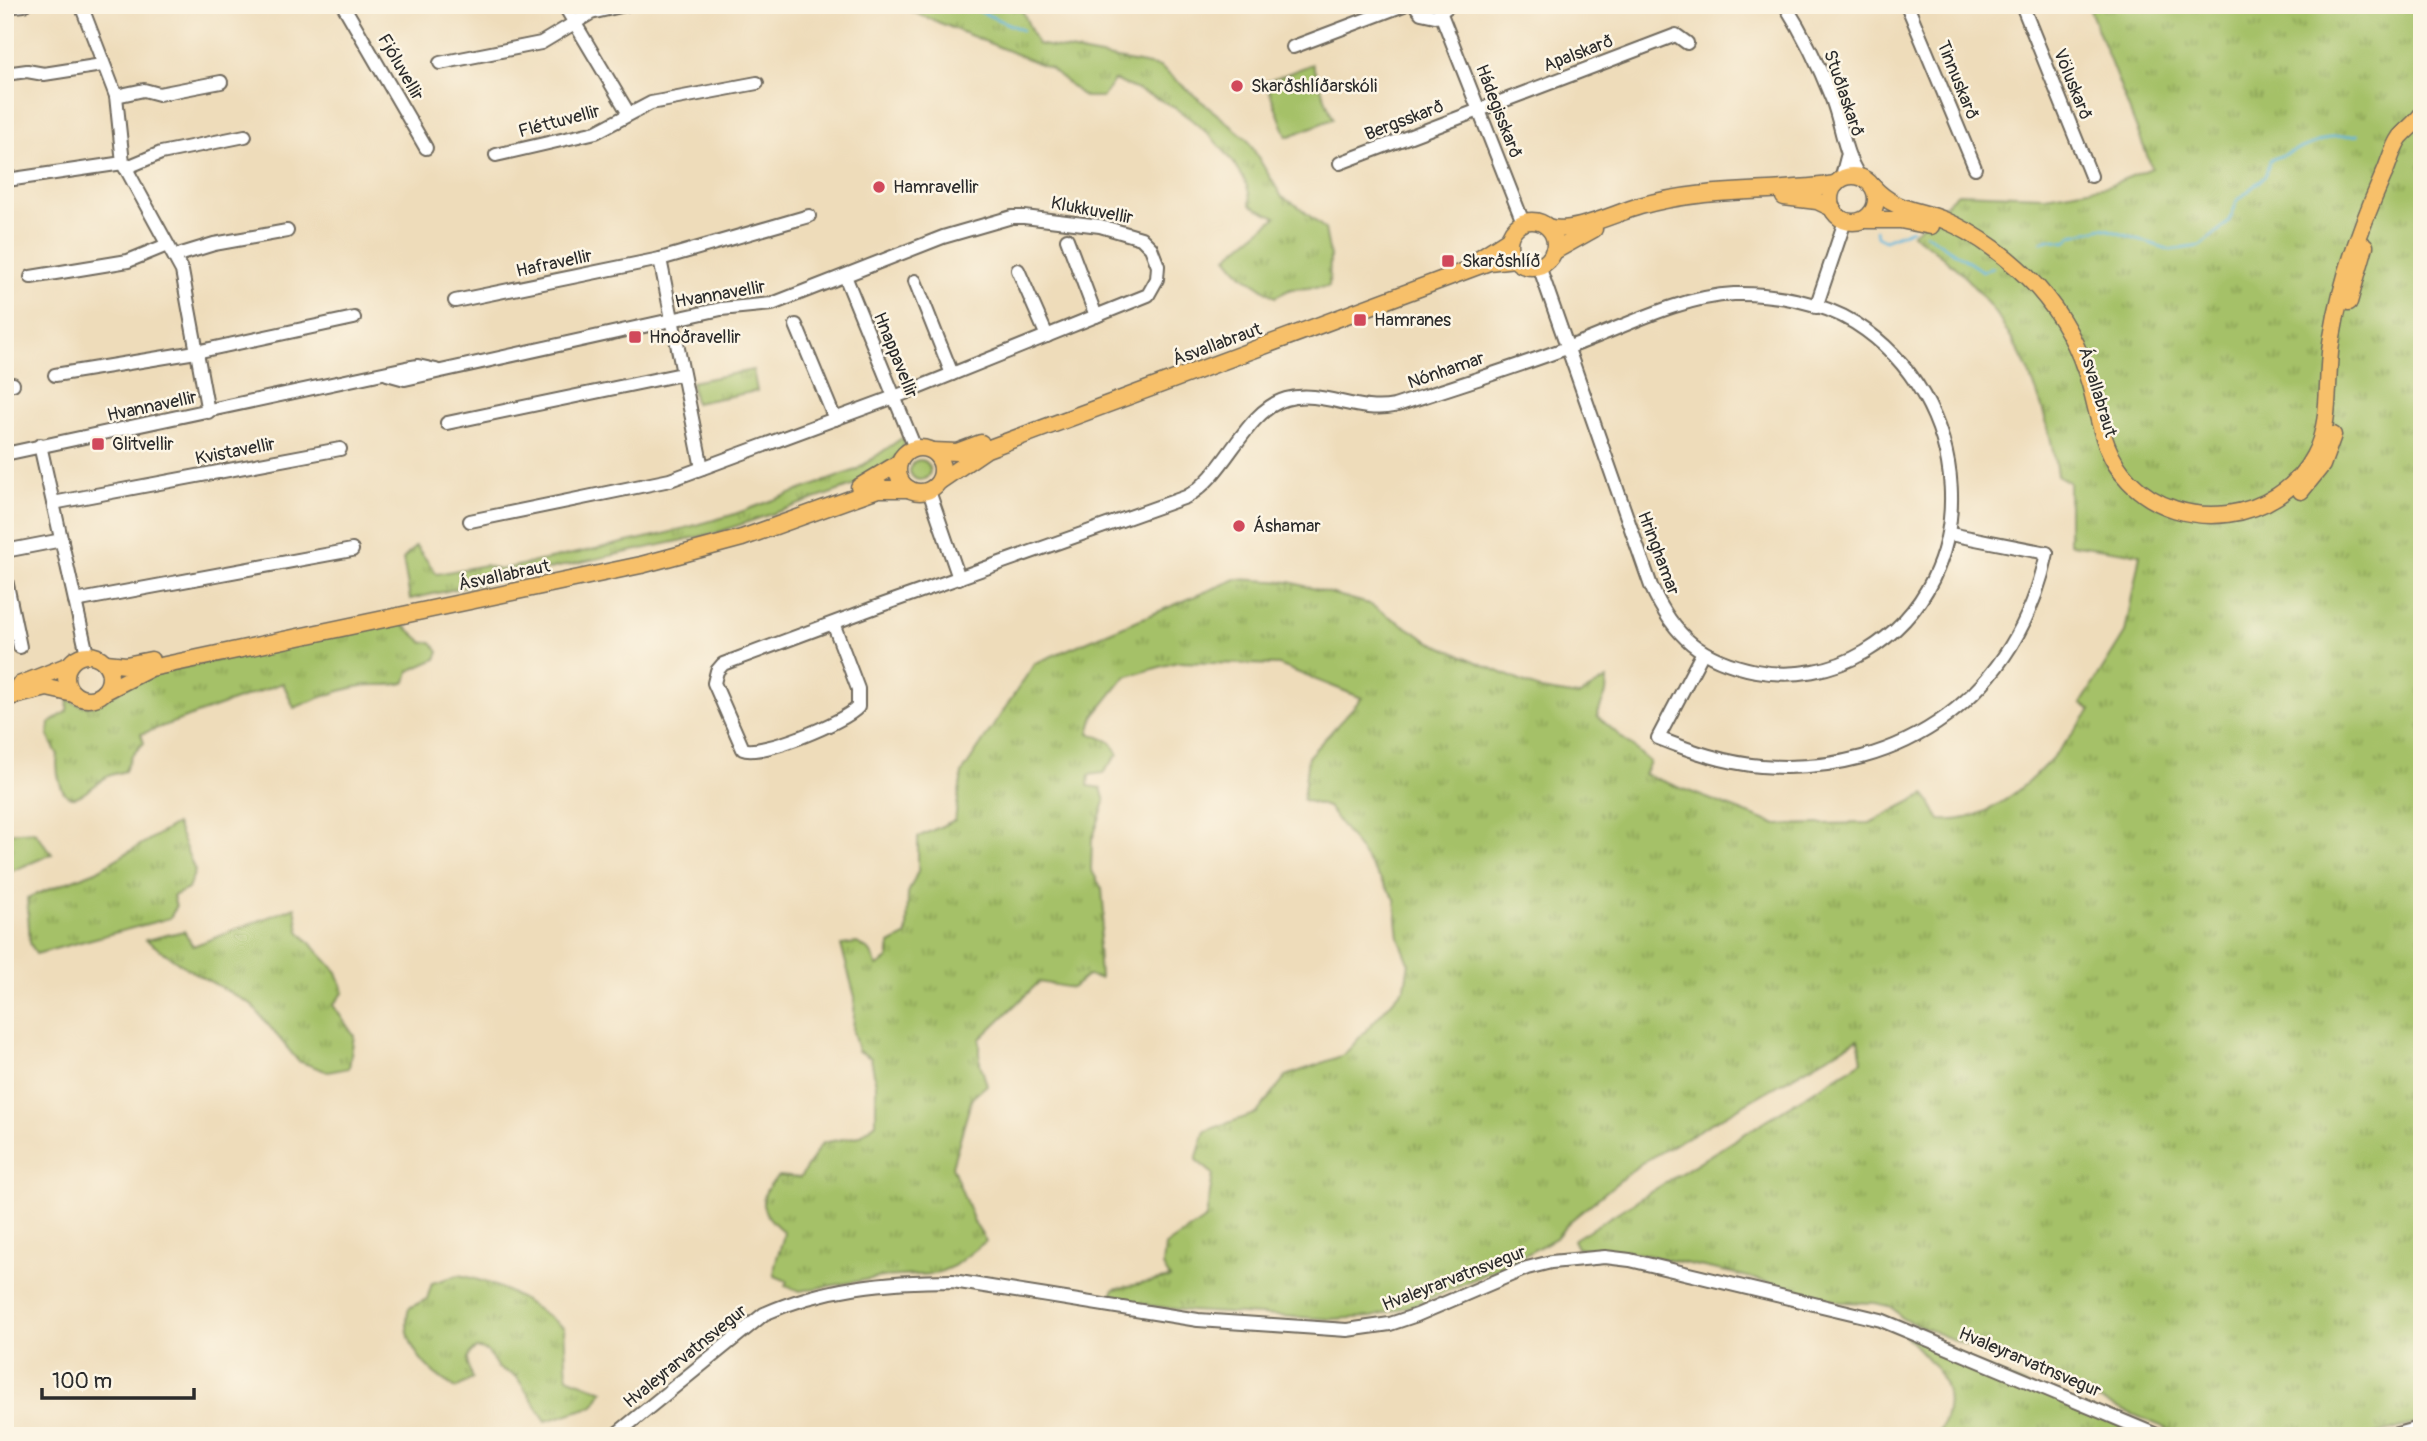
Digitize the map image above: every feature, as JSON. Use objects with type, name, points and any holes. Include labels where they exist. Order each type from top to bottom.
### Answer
[{"type":"main road","name":"Ásvallabraut","points":[[1873,187],[1887,202],[1945,220],[1968,233],[2010,262],[2037,287],[2077,347],[2104,440],[2115,464],[2132,484],[2153,501],[2178,511],[2203,516],[2228,514],[2265,504],[2286,491],[2303,475],[2315,456],[2324,424],[2330,352],[2344,276],[2393,153],[2401,137],[2418,120]]},
{"type":"main road","name":"Ásvallabraut","points":[[1864,220],[1923,223],[1971,244],[2006,270],[2040,307],[2057,333],[2075,369],[2093,443],[2106,468],[2123,489],[2159,512],[2185,521],[2211,524],[2239,522],[2266,514],[2290,500],[2311,481],[2326,457],[2334,433],[2342,341],[2352,290],[2365,246],[2418,120]]},
{"type":"main road","points":[[1859,176],[1873,187],[1876,202],[1864,220],[1845,221],[1832,208],[1817,201],[1797,198],[1706,201],[1606,224],[1553,251],[1539,265],[1526,266],[1515,260],[1509,239],[1523,222],[1536,221],[1548,227],[1563,230],[1576,227],[1628,209],[1680,196],[1838,182],[1859,176]]},
{"type":"main road","points":[[1832,208],[1830,195],[1838,182]]},
{"type":"main road","points":[[1548,227],[1554,239],[1553,251]]},
{"type":"main road","name":"Ásvallabraut","points":[[933,451],[965,450],[1459,266],[1492,252],[1509,239]]},
{"type":"main road","name":"Ásvallabraut","points":[[934,486],[988,449],[1489,262],[1515,260]]},
{"type":"main road","points":[[915,448],[933,451],[941,462],[934,486],[909,489],[899,476],[899,463],[905,454],[915,448]]},
{"type":"main road","name":"Ásvallabraut","points":[[106,663],[126,665],[148,661],[668,550],[825,500],[872,481],[899,463]]},
{"type":"main road","name":"Ásvallabraut","points":[[104,692],[151,668],[652,563],[742,538],[878,489],[909,489]]},
{"type":"main road","points":[[5,689],[69,665],[87,654],[106,663],[111,675],[104,692],[90,699],[47,688],[5,698]]},
{"type":"main road","points":[[69,665],[67,684],[74,694]]},
{"type":"street","points":[[5,7],[24,5]]},
{"type":"street","points":[[80,5],[116,96],[124,165],[171,251],[186,288],[195,352],[208,412]]},
{"type":"street","name":"Fjóluvellir","points":[[343,5],[426,148]]},
{"type":"street","name":"Fléttuvellir","points":[[564,5],[629,114]]},
{"type":"street","points":[[440,63],[541,43],[591,13],[625,5]]},
{"type":"street","points":[[1293,47],[1404,5]]},
{"type":"street","points":[[1415,5],[1428,15],[1446,9]]},
{"type":"street","name":"Stuðlaskarð","points":[[1785,5],[1821,72],[1835,109],[1847,157],[1859,176]]},
{"type":"street","name":"Tinnuskarð","points":[[1907,5],[1975,168]]},
{"type":"street","name":"Völuskarð","points":[[2022,5],[2091,176]]},
{"type":"street","name":"Hádegisskarð","points":[[1446,9],[1480,110],[1523,222]]},
{"type":"street","name":"Apalskarð","points":[[1480,110],[1676,34],[1687,43]]},
{"type":"street","points":[[5,74],[27,71],[44,74],[102,65]]},
{"type":"street","points":[[116,96],[144,90],[159,94],[221,82]]},
{"type":"street","name":"Fléttuvellir","points":[[496,155],[596,132],[651,103],[757,83]]},
{"type":"street","name":"Bergsskarð","points":[[1340,163],[1480,110]]},
{"type":"street","points":[[7,180],[124,165],[161,153],[245,136]]},
{"type":"street","name":"Stuðlaskarð","points":[[1838,182],[1847,157]]},
{"type":"street","name":"Hafravellir","points":[[455,301],[660,259],[809,216]]},
{"type":"street","name":"Klukkuvellir","points":[[894,397],[1148,295],[1157,279],[1158,266],[1147,243],[1127,233],[1065,219],[1024,217],[994,222]]},
{"type":"street","points":[[1816,307],[1845,221]]},
{"type":"street","name":"Hvannavellir","points":[[5,454],[387,374],[405,379],[721,309],[772,304],[943,237],[994,222]]},
{"type":"street","points":[[31,277],[287,231]]},
{"type":"street","name":"Klukkuvellir","points":[[1067,239],[1096,316]]},
{"type":"street","points":[[660,259],[702,468]]},
{"type":"street","name":"Hringhamar","points":[[1539,265],[1567,348],[1651,586],[1666,619],[1676,632],[1703,652],[1733,666],[1772,674],[1811,673],[1851,660],[1884,640],[1916,610],[1936,575],[1950,534],[1952,502],[1948,467],[1941,438],[1925,397],[1912,376],[1874,338],[1839,314],[1764,296],[1704,298],[1567,348]]},
{"type":"street","points":[[1018,270],[1047,336]]},
{"type":"street","name":"Hnappavellir","points":[[845,276],[915,448]]},
{"type":"street","points":[[915,281],[952,374]]},
{"type":"street","points":[[55,375],[195,352],[354,318]]},
{"type":"street","points":[[796,325],[835,419]]},
{"type":"street","name":"Nónhamar","points":[[959,578],[1186,497],[1204,486],[1269,406],[1295,397],[1374,408],[1394,406],[1567,348]]},
{"type":"street","points":[[447,423],[682,374]]},
{"type":"street","points":[[470,521],[627,490],[702,468],[894,397]]},
{"type":"street","points":[[40,445],[87,654]]},
{"type":"street","name":"Kvistavellir","points":[[53,503],[341,449]]},
{"type":"street","points":[[833,623],[858,689],[858,707],[845,719],[787,741],[756,751],[743,748],[714,683],[717,671],[723,664],[833,623],[959,578],[934,486]]},
{"type":"street","points":[[1703,652],[1658,738],[1726,760],[1759,766],[1794,767],[1835,763],[1875,754],[1910,740],[1968,702],[1992,677],[2031,613],[2040,590],[2047,553],[1950,534]]},
{"type":"street","points":[[5,551],[62,540]]},
{"type":"street","points":[[75,601],[352,550]]},
{"type":"street","points":[[5,575],[20,647]]},
{"type":"street","name":"Hvaleyrarvatnsvegur","points":[[614,1436],[764,1314],[793,1301],[839,1289],[916,1281],[953,1281],[1198,1320],[1347,1330],[1390,1324],[1417,1315],[1527,1268],[1551,1262],[1605,1257],[1655,1264],[1881,1320],[2159,1436]]},
{"type":"street","points":[[2389,1436],[2422,1427]]},
{"type":"green space","points":[[896,5],[1020,5],[1037,44],[1160,67],[1247,139],[1282,197],[1298,206],[1325,229],[1330,256],[1329,287],[1291,289],[1275,297],[1241,274],[1227,257],[1276,217],[1250,205],[1249,192],[1235,165],[1213,139],[1178,110],[1114,80],[1103,97],[1084,97],[1050,68]]},
{"type":"green space","points":[[2088,5],[2422,5],[2422,1422],[2370,1436],[2185,1436],[1903,1319],[1892,1307],[1875,1303],[1841,1302],[1732,1273],[1627,1251],[1577,1248],[1573,1240],[1862,1061],[1858,1039],[1640,1164],[1569,1222],[1556,1238],[1512,1262],[1417,1304],[1372,1317],[1331,1319],[1189,1311],[1109,1300],[1114,1289],[1170,1278],[1163,1266],[1165,1246],[1206,1218],[1213,1174],[1196,1160],[1205,1131],[1257,1113],[1286,1076],[1344,1055],[1405,987],[1409,963],[1399,938],[1395,899],[1328,807],[1303,800],[1308,757],[1362,698],[1279,665],[1177,662],[1125,677],[1094,716],[1089,733],[1111,742],[1118,754],[1103,773],[1089,775],[1088,786],[1101,788],[1105,802],[1092,840],[1091,869],[1102,889],[1104,913],[1098,947],[1100,978],[1087,976],[1072,988],[1039,982],[980,1039],[980,1063],[987,1085],[972,1098],[952,1166],[975,1224],[986,1241],[954,1266],[935,1274],[882,1277],[800,1291],[785,1286],[787,1281],[775,1276],[775,1265],[784,1232],[765,1212],[763,1198],[766,1191],[779,1176],[800,1178],[822,1143],[860,1136],[876,1123],[876,1085],[871,1058],[858,1051],[853,1032],[855,997],[841,945],[857,943],[870,951],[877,966],[888,959],[890,944],[907,935],[908,893],[918,871],[918,837],[955,820],[962,773],[1035,663],[1236,579],[1290,582],[1369,604],[1431,642],[1541,690],[1578,696],[1607,679],[1606,693],[1597,716],[1650,762],[1644,774],[1777,825],[1870,823],[1925,794],[1940,820],[1963,819],[1985,812],[2006,799],[2045,766],[2091,710],[2081,704],[2125,633],[2140,554],[2069,544],[2069,482],[2057,475],[2041,404],[2028,370],[1991,308],[1968,281],[1942,256],[1912,234],[1958,193],[2045,196],[2107,186],[2152,168]]},
{"type":"green space","points":[[1312,64],[1333,119],[1287,137],[1266,82]]},
{"type":"green space","points":[[753,370],[757,391],[695,403],[691,382]]},
{"type":"green space","points":[[902,438],[906,438],[903,448],[891,463],[861,483],[716,533],[410,599],[403,559],[416,546],[437,574],[485,565],[499,570],[664,534],[732,515],[856,470]]},
{"type":"green space","points":[[916,460],[924,460],[930,470],[924,480],[916,480],[910,474],[910,466]]},
{"type":"green space","points":[[399,621],[424,643],[432,642],[439,652],[436,659],[409,671],[406,682],[353,688],[294,708],[283,683],[141,734],[144,743],[131,756],[125,771],[108,776],[75,797],[69,797],[64,792],[58,772],[58,755],[48,736],[50,723],[67,711],[68,699],[77,704],[91,706],[150,674]]},
{"type":"green space","points":[[176,824],[195,871],[188,889],[173,896],[176,907],[170,918],[36,954],[30,943],[27,898],[96,871]]},
{"type":"green space","points":[[34,831],[52,854],[5,874],[5,833]]},
{"type":"green space","points":[[295,907],[299,931],[337,972],[344,992],[333,1005],[354,1036],[349,1068],[328,1072],[298,1061],[251,1004],[191,971],[146,940],[184,931],[193,946]]},
{"type":"green space","points":[[459,1275],[488,1283],[514,1295],[564,1328],[567,1377],[603,1391],[594,1406],[546,1421],[516,1376],[498,1368],[487,1351],[476,1348],[468,1358],[472,1379],[456,1388],[435,1374],[412,1344],[407,1321],[409,1308],[427,1299],[432,1283]]},
{"type":"green space","points":[[1905,1335],[2147,1436],[1937,1436],[1945,1420],[1947,1392],[1936,1369]]},
{"type":"waterway","points":[[965,5],[1022,30]]},
{"type":"waterway","points":[[2041,242],[2049,239],[2066,242],[2072,235],[2103,228],[2171,250],[2200,246],[2228,223],[2238,200],[2265,176],[2270,160],[2331,137],[2358,135]]},
{"type":"waterway","points":[[1876,230],[1877,236],[1885,240],[1912,229]]},
{"type":"waterway","points":[[1925,233],[1982,271],[1993,268]]},
{"type":"place","name":"Skarðshlíðarskóli","points":[[1237,86]]},
{"type":"place","name":"Hamravellir","points":[[879,187]]},
{"type":"place","name":"Skarðshlíð","points":[[1448,261]]},
{"type":"place","name":"Hamranes","points":[[1360,320]]},
{"type":"place","name":"Hnoðravellir","points":[[635,337]]},
{"type":"place","name":"Glitvellir","points":[[98,444]]},
{"type":"place","name":"Áshamar","points":[[1239,526]]}]
